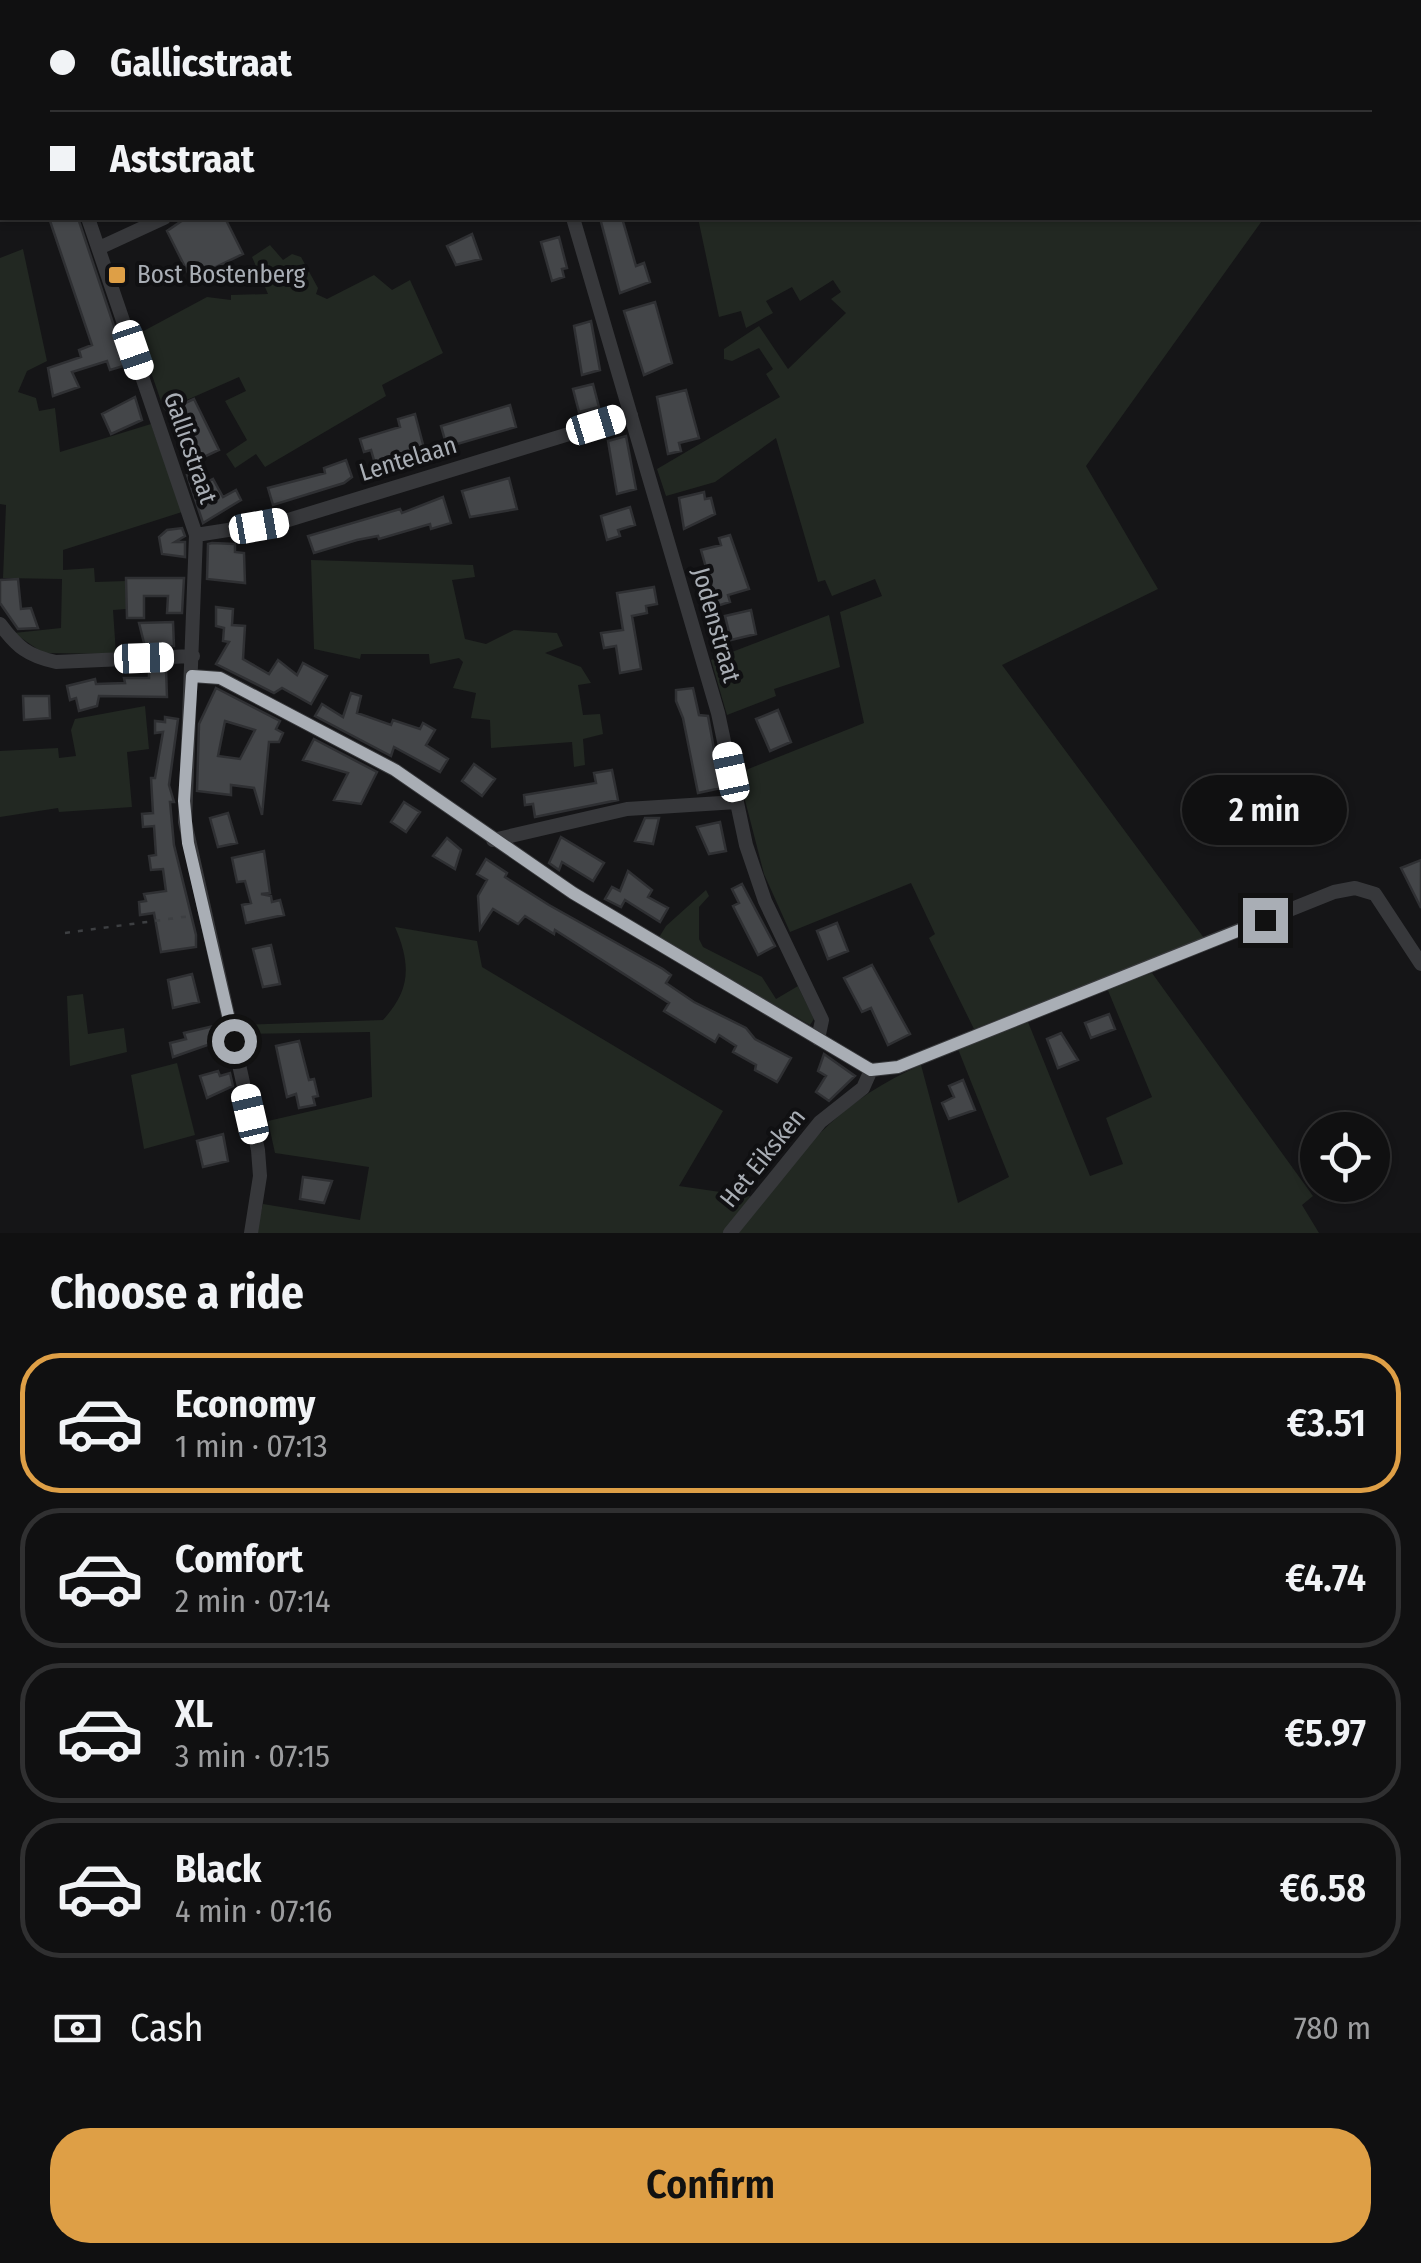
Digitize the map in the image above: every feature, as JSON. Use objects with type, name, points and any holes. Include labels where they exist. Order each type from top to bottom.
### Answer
[{"type":"street","name":"Gallicstraat","points":[[89,220],[196,536],[184,801],[203,914],[258,1150],[257,1203],[251,1233]]},
{"type":"street","points":[[98,248],[160,220]]},
{"type":"street","name":"Jodenstraat","points":[[574,220],[718,712],[746,845],[766,901],[822,1020],[818,1040]]},
{"type":"street","name":"Lentelaan","points":[[196,536],[284,521],[631,415]]},
{"type":"street","points":[[0,624],[17,648],[34,658],[56,662],[193,656]]},
{"type":"street","points":[[192,676],[220,678],[395,770],[492,840],[654,943],[871,1070],[898,1067],[1334,892],[1355,888],[1375,894],[1421,964]]},
{"type":"street","points":[[492,840],[627,808],[737,802]]},
{"type":"street","name":"Het Eiksken","points":[[730,1233],[820,1122],[862,1088],[871,1070]]},
{"type":"path","points":[[65,932],[203,914]]},
{"type":"shaded area","points":[[698,220],[1263,220],[1086,466],[1158,589],[1002,665],[1204,938],[974,1029],[929,938],[935,934],[911,883],[790,932],[764,874],[738,773],[864,723],[840,612],[882,596],[875,579],[832,596],[825,580],[818,582],[776,438],[715,482],[666,496],[657,469],[780,397],[766,374],[773,369],[759,348],[732,361],[724,359],[724,349],[759,326],[788,369],[846,313],[831,299],[841,292],[833,280],[800,301],[792,287],[766,301],[773,313],[746,328],[741,311],[719,317]]},
{"type":"shaded area","points":[[270,245],[283,260],[292,254],[301,257],[318,288],[316,294],[327,299],[374,275],[392,290],[410,280],[443,353],[382,385],[386,396],[265,467],[256,454],[235,468],[226,454],[247,440],[225,401],[246,391],[239,377],[164,410],[138,334],[207,297],[231,300],[231,295],[268,294],[252,257]]},
{"type":"shaded area","points":[[23,249],[47,361],[27,371],[18,392],[36,398],[39,411],[55,408],[60,452],[151,424],[182,512],[63,550],[63,570],[94,568],[95,582],[126,581],[126,609],[113,610],[116,654],[43,653],[14,633],[61,628],[62,579],[3,578],[6,505],[0,504],[0,258]]},
{"type":"shaded area","points":[[311,560],[473,565],[475,577],[452,580],[465,639],[486,644],[514,630],[557,633],[563,646],[545,653],[581,667],[591,683],[578,685],[583,715],[600,714],[603,734],[583,739],[585,765],[574,767],[572,742],[491,748],[490,720],[471,718],[476,693],[453,688],[463,662],[459,658],[430,664],[429,654],[361,654],[360,659],[314,649]]},
{"type":"shaded area","points":[[829,615],[840,667],[774,689],[776,696],[727,715],[711,660]]},
{"type":"shaded area","points":[[145,706],[149,749],[127,752],[132,807],[59,812],[58,808],[0,817],[0,751],[58,748],[59,758],[76,756],[71,730],[75,719]]},
{"type":"shaded area","points":[[706,890],[709,896],[699,907],[699,939],[703,947],[762,977],[776,999],[798,986],[814,1019],[810,1025],[658,939],[666,926]]},
{"type":"shaded area","points":[[395,927],[477,941],[482,967],[723,1111],[679,1186],[755,1197],[726,1233],[256,1233],[263,1204],[360,1220],[369,1167],[275,1153],[268,1121],[372,1097],[370,1032],[237,1034],[236,1025],[383,1020],[399,998],[406,976],[404,953]]},
{"type":"shaded area","points":[[1152,973],[1300,1178],[1300,1202],[1306,1202],[1302,1205],[1319,1233],[736,1233],[797,1157],[839,1116],[889,1081],[921,1065],[958,1203],[1009,1177],[958,1049],[1028,1022],[1090,1176],[1123,1164],[1106,1118],[1152,1097],[1107,988]]},
{"type":"shaded area","points":[[83,994],[88,1034],[124,1028],[127,1052],[70,1066],[67,996]]},
{"type":"shaded area","points":[[177,1063],[195,1135],[144,1149],[131,1075]]},
{"type":"building","points":[[50,220],[79,220],[127,365],[110,370],[107,361],[72,372],[79,387],[53,396],[48,368],[81,357],[79,350],[92,345]]},
{"type":"building","points":[[183,220],[226,220],[243,254],[191,279],[167,231]]},
{"type":"building","points":[[601,220],[623,220],[636,266],[644,263],[650,282],[620,293]]},
{"type":"building","points":[[472,234],[481,259],[456,265],[447,246]]},
{"type":"building","points":[[559,237],[567,268],[562,269],[564,277],[552,281],[541,242]]},
{"type":"building","points":[[655,302],[672,363],[644,375],[624,311]]},
{"type":"building","points":[[591,321],[600,370],[582,375],[574,326]]},
{"type":"building","points":[[593,384],[599,407],[579,412],[573,389]]},
{"type":"building","points":[[686,390],[699,438],[679,443],[681,451],[668,454],[657,397]]},
{"type":"building","points":[[135,397],[142,420],[111,434],[102,414]]},
{"type":"building","points":[[194,399],[219,450],[191,463],[167,411]]},
{"type":"building","points":[[510,405],[516,427],[447,447],[441,426]]},
{"type":"building","points":[[415,414],[425,452],[376,467],[371,450],[364,452],[360,439],[400,427],[398,419]]},
{"type":"building","points":[[626,436],[636,489],[617,494],[608,441]]},
{"type":"building","points":[[346,460],[352,477],[344,483],[273,505],[268,488],[325,473],[324,468]]},
{"type":"building","points":[[200,470],[205,483],[213,479],[223,497],[236,490],[241,500],[203,523],[187,475]]},
{"type":"building","points":[[509,478],[517,509],[470,517],[462,491]]},
{"type":"building","points":[[704,492],[705,499],[711,498],[715,514],[684,529],[679,498]]},
{"type":"building","points":[[443,497],[451,523],[431,529],[430,524],[314,553],[308,536],[400,509],[402,513]]},
{"type":"building","points":[[630,507],[635,525],[618,530],[620,536],[607,540],[601,516]]},
{"type":"building","points":[[182,528],[185,536],[175,542],[185,542],[185,557],[162,554],[159,537],[167,530]]},
{"type":"building","points":[[730,535],[749,589],[728,595],[730,602],[717,606],[701,550],[721,545],[719,538]]},
{"type":"building","points":[[208,544],[235,544],[235,552],[244,553],[245,583],[207,579]]},
{"type":"building","points":[[126,578],[184,578],[182,613],[167,613],[168,596],[144,596],[144,618],[127,618]]},
{"type":"building","points":[[18,579],[21,609],[31,608],[38,628],[18,629],[0,603],[0,580]]},
{"type":"building","points":[[654,587],[657,604],[646,606],[647,613],[632,616],[641,669],[620,673],[616,646],[604,648],[601,633],[623,630],[617,593]]},
{"type":"building","points":[[216,607],[233,609],[232,625],[245,626],[243,659],[269,674],[278,660],[297,675],[303,663],[327,676],[311,704],[282,688],[274,693],[216,664],[229,642],[223,641],[224,628],[216,626]]},
{"type":"building","points":[[751,610],[756,634],[731,640],[725,616]]},
{"type":"building","points":[[173,622],[174,646],[145,647],[139,623]]},
{"type":"building","points":[[166,668],[167,697],[99,696],[97,706],[79,711],[76,698],[70,700],[67,686],[95,679],[96,684],[125,683],[124,678],[149,678],[149,669]]},
{"type":"building","points":[[216,688],[280,721],[276,729],[283,733],[279,742],[269,742],[262,815],[254,788],[231,785],[231,795],[197,791],[199,724]],"holes":[[[225,721],[255,730],[240,759],[218,756]]]},
{"type":"building","points":[[693,688],[699,715],[708,716],[721,788],[698,793],[676,701],[676,690]]},
{"type":"building","points":[[351,693],[361,696],[357,713],[391,725],[393,720],[420,729],[423,723],[435,730],[426,745],[448,759],[440,772],[394,747],[391,756],[315,716],[322,704],[343,717]]},
{"type":"building","points":[[23,696],[49,696],[50,718],[24,720]]},
{"type":"building","points":[[778,710],[791,742],[770,751],[756,719]]},
{"type":"building","points":[[165,717],[178,719],[169,785],[174,802],[170,802],[174,845],[196,947],[161,952],[154,913],[140,915],[139,902],[146,901],[144,894],[166,891],[163,869],[151,870],[149,856],[156,855],[154,826],[143,827],[142,814],[153,813],[151,778],[155,778],[163,732],[155,733],[155,721],[165,722]]},
{"type":"building","points":[[314,739],[377,772],[361,804],[334,800],[348,773],[303,760]]},
{"type":"building","points":[[474,764],[495,779],[482,796],[462,781]]},
{"type":"building","points":[[612,770],[618,800],[535,817],[533,804],[525,805],[524,795],[596,783],[594,773]]},
{"type":"building","points":[[404,802],[420,812],[406,832],[391,822]]},
{"type":"building","points":[[228,813],[237,843],[218,847],[210,818]]},
{"type":"building","points":[[645,818],[659,818],[653,844],[635,841]]},
{"type":"building","points":[[720,822],[726,851],[709,854],[697,827]]},
{"type":"building","points":[[561,837],[604,863],[593,881],[562,862],[559,870],[549,863]]},
{"type":"building","points":[[447,838],[461,850],[455,869],[433,856]]},
{"type":"building","points":[[264,851],[270,893],[261,894],[271,896],[272,902],[280,900],[284,915],[246,923],[242,905],[251,903],[245,881],[237,882],[232,858]]},
{"type":"building","points":[[486,859],[507,873],[505,877],[549,905],[663,969],[671,975],[666,983],[694,1002],[746,1028],[755,1039],[791,1058],[777,1082],[733,1052],[736,1046],[719,1035],[715,1042],[664,1011],[669,1003],[555,930],[554,934],[525,916],[518,924],[493,909],[480,929],[478,896],[487,880],[477,874]]},
{"type":"building","points":[[1421,860],[1421,908],[1401,868]]},
{"type":"building","points":[[628,871],[652,890],[648,897],[668,908],[660,922],[625,900],[621,907],[605,899],[612,887],[620,891]]},
{"type":"building","points":[[742,884],[775,946],[758,955],[733,906],[739,903],[732,889]]},
{"type":"building","points":[[837,923],[848,951],[828,959],[817,931]]},
{"type":"building","points":[[271,945],[280,984],[263,987],[253,949]]},
{"type":"building","points":[[872,965],[910,1034],[888,1045],[871,1008],[862,1012],[844,978]]},
{"type":"building","points":[[192,974],[199,1002],[173,1008],[168,980]]},
{"type":"building","points":[[1109,1014],[1115,1029],[1091,1038],[1085,1023]]},
{"type":"building","points":[[218,1025],[222,1040],[173,1057],[170,1043],[186,1039],[184,1033]]},
{"type":"building","points":[[1061,1033],[1078,1060],[1058,1068],[1047,1039]]},
{"type":"building","points":[[299,1041],[309,1080],[314,1079],[318,1096],[313,1097],[315,1105],[299,1108],[296,1094],[287,1097],[276,1046]]},
{"type":"building","points":[[824,1054],[855,1076],[829,1101],[816,1092],[826,1076],[818,1071]]},
{"type":"building","points":[[218,1071],[220,1076],[230,1073],[233,1086],[207,1098],[200,1076]]},
{"type":"building","points":[[963,1080],[975,1110],[949,1119],[942,1103],[954,1097],[949,1086]]},
{"type":"building","points":[[223,1134],[228,1161],[203,1167],[197,1141]]},
{"type":"building","points":[[303,1177],[332,1181],[324,1203],[300,1199]]},
{"type":"place","name":"Bost Bostenberg","points":[[117,275]]},
{"type":"route","points":[[234,1041],[188,843],[184,801],[192,676],[210,675],[233,684],[395,770],[573,893],[871,1070],[898,1067],[1265,920]]}]
